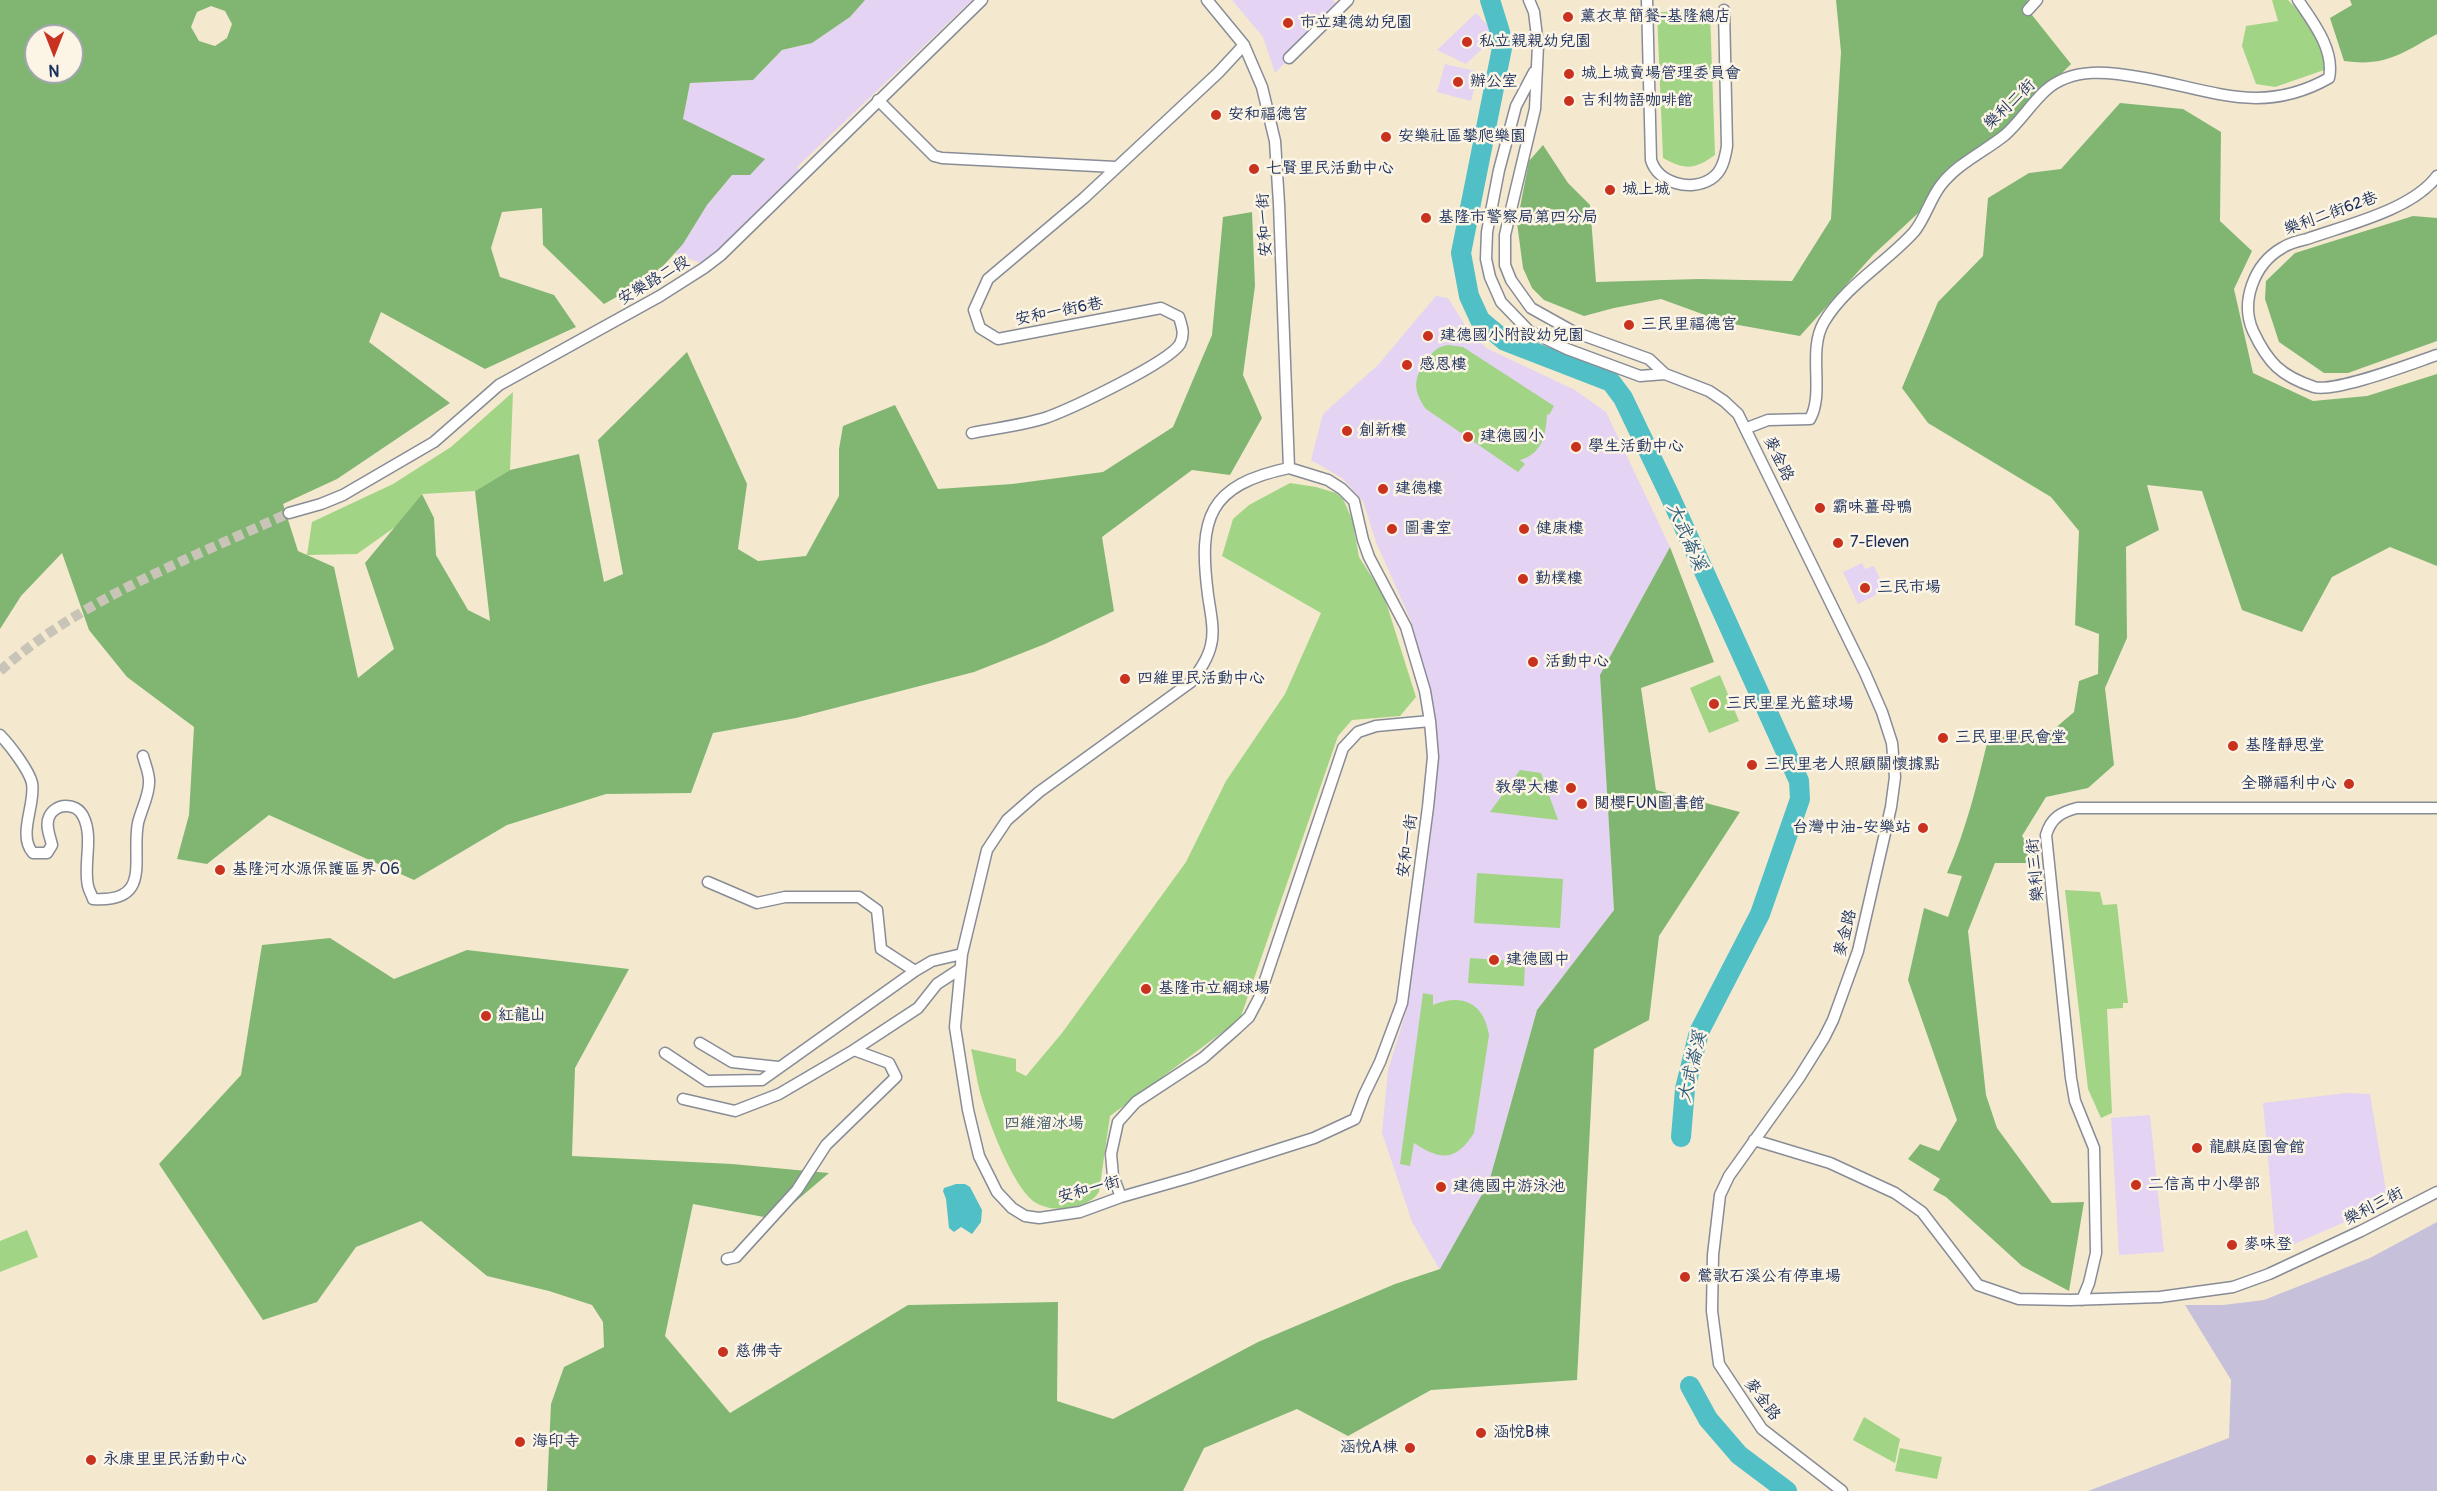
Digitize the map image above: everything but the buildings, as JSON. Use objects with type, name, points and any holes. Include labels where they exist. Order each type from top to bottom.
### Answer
[{"type":"street","name":"安樂路二段","points":[[289,513],[344,495],[434,442],[499,385],[660,296],[704,268],[754,223],[982,0]]},
{"type":"street","name":"安和一街","points":[[1207,0],[1244,45],[1262,87],[1275,141],[1289,468]]},
{"type":"street","name":"麥金路","points":[[1529,0],[1534,12],[1538,45],[1535,109],[1506,235],[1505,265],[1517,290],[1532,308],[1574,332],[1649,359],[1665,374]]},
{"type":"street","points":[[1647,0],[1651,160],[1660,176],[1678,184],[1709,180],[1721,168],[1725,159],[1727,146],[1724,10]]},
{"type":"street","points":[[2028,10],[2037,0]]},
{"type":"street","name":"樂利二街","points":[[1747,428],[1768,420],[1810,419],[1816,409],[1815,361],[1823,324],[1840,301],[1915,231],[1940,185],[1953,172],[2006,134],[2046,90],[2067,78],[2090,72],[2144,78],[2213,94],[2248,99],[2270,98],[2316,86],[2329,78],[2331,68],[2319,31],[2298,0]]},
{"type":"street","points":[[1289,58],[1343,2]]},
{"type":"street","name":"安和一街6巷","points":[[972,434],[1048,417],[1132,377],[1159,361],[1179,345],[1184,332],[1179,318],[1161,308],[998,339],[980,328],[974,310],[988,279],[1084,198],[1218,73],[1244,45]]},
{"type":"street","name":"麥金路","points":[[1536,69],[1516,106],[1499,170],[1487,232],[1486,259],[1490,277],[1502,302],[1529,331],[1567,349],[1640,376],[1665,374],[1688,382],[1724,401],[1738,414],[1747,428],[1882,712],[1892,743],[1895,768],[1891,807],[1858,951],[1843,994],[1824,1038],[1799,1078],[1729,1176],[1720,1195],[1715,1228],[1712,1311],[1719,1364],[1762,1429],[1842,1491]]},
{"type":"street","points":[[878,100],[934,156],[1115,167]]},
{"type":"street","points":[[1499,170],[1519,174]]},
{"type":"street","name":"樂利二街62巷","points":[[2437,176],[2431,184],[2410,199],[2386,211],[2282,248],[2266,262],[2252,281],[2249,305],[2252,328],[2269,362],[2290,378],[2318,388],[2357,382],[2437,356]]},
{"type":"street","name":"安和一街","points":[[1289,468],[1328,480],[1354,501],[1369,557],[1384,581],[1406,627],[1425,691],[1430,721],[1432,757],[1428,807],[1402,1003],[1355,1119],[1314,1138],[1191,1178],[1120,1197],[1080,1212],[1039,1218],[1025,1216],[1018,1212],[997,1192],[979,1156],[968,1110],[955,1027],[962,954],[987,850],[1007,820],[1039,792],[1191,682],[1204,663],[1212,645],[1212,623],[1203,558],[1204,538],[1213,509],[1233,488],[1262,474],[1289,468]]},
{"type":"street","points":[[1120,1197],[1113,1176],[1112,1154],[1118,1122],[1136,1102],[1203,1058],[1249,1017],[1259,998],[1343,748],[1358,732],[1376,726],[1430,721]]},
{"type":"street","points":[[0,735],[11,747],[32,783],[27,837],[28,847],[33,853],[47,853],[52,845],[48,828],[49,817],[56,809],[67,805],[78,809],[83,815],[87,829],[87,886],[93,899],[116,899],[129,889],[137,876],[138,825],[149,782],[143,756]]},
{"type":"street","name":"樂利三街","points":[[2082,1299],[2089,1283],[2096,1254],[2094,1148],[2075,1101],[2071,1078],[2046,836],[2049,825],[2061,812],[2077,808],[2437,808]]},
{"type":"street","points":[[708,882],[757,903],[785,897],[859,897],[877,910],[881,950],[915,971]]},
{"type":"street","points":[[665,1053],[707,1082],[762,1080],[915,971],[932,961],[962,954]]},
{"type":"street","points":[[683,1099],[735,1112],[779,1094],[854,1050],[918,1008],[937,984],[960,969]]},
{"type":"street","points":[[700,1043],[732,1062],[778,1067]]},
{"type":"street","points":[[727,1259],[736,1257],[797,1190],[826,1145],[896,1077],[889,1063],[854,1050]]},
{"type":"street","name":"樂利三街","points":[[1754,1140],[1830,1163],[1895,1193],[1922,1212],[1978,1285],[2019,1299],[2160,1297],[2233,1287],[2269,1274],[2437,1192]]},
{"type":"shaded area","points":[[865,0],[972,0],[797,167],[803,174],[706,265],[674,253],[683,244],[707,205],[732,175],[750,175],[683,119],[690,83],[753,80],[782,50],[812,43],[850,17]]},
{"type":"shaded area","name":"市立建德幼兒園","points":[[1232,0],[1333,0],[1340,8],[1275,73],[1263,37]]},
{"type":"shaded area","name":"私立親親幼兒園","points":[[1476,13],[1497,35],[1466,64],[1437,50]]},
{"type":"shaded area","name":"私立親親幼兒園","points":[[1445,64],[1479,72],[1471,101],[1437,92]]},
{"type":"shaded area","points":[[1436,296],[1448,298],[1465,325],[1486,348],[1575,390],[1606,412],[1670,547],[1600,675],[1614,910],[1537,1010],[1489,1182],[1440,1270],[1412,1222],[1382,1133],[1388,1070],[1406,1012],[1434,795],[1436,720],[1411,621],[1376,542],[1363,501],[1342,478],[1311,460],[1323,414],[1378,365]]},
{"type":"shaded area","name":"三民市場","points":[[1862,563],[1865,569],[1874,566],[1881,581],[1876,595],[1858,604],[1843,572]]},
{"type":"shaded area","points":[[2346,1093],[2370,1094],[2388,1203],[2281,1250],[2276,1249],[2263,1103]]},
{"type":"shaded area","name":"二信高中小學部","points":[[2150,1115],[2164,1252],[2119,1255],[2111,1118]]},
{"type":"shaded area","points":[[2437,1222],[2437,1491],[2088,1491],[2229,1438],[2231,1380],[2185,1305],[2223,1305],[2264,1300],[2370,1258]]},
{"type":"green space","points":[[0,0],[865,0],[850,17],[812,43],[782,50],[753,80],[690,83],[683,119],[765,159],[750,175],[732,175],[707,205],[683,244],[654,276],[604,304],[543,245],[542,208],[502,212],[491,248],[500,277],[554,295],[576,327],[485,369],[381,312],[369,342],[450,403],[337,479],[283,504],[298,551],[334,567],[358,678],[394,649],[365,563],[422,494],[434,518],[436,555],[468,610],[490,621],[475,491],[510,470],[579,454],[604,582],[623,574],[598,440],[687,352],[747,484],[738,549],[758,561],[806,556],[839,496],[839,449],[843,426],[895,405],[938,489],[1012,484],[1103,472],[1173,427],[1212,335],[1223,217],[1252,212],[1255,286],[1243,375],[1262,418],[1230,475],[1192,470],[1102,537],[1114,611],[1045,644],[974,672],[796,718],[713,733],[691,793],[606,794],[507,825],[414,880],[269,815],[207,864],[177,859],[189,815],[194,727],[127,677],[89,630],[62,553],[21,596],[0,629]],"holes":[[[211,6],[225,11],[232,24],[227,38],[215,46],[199,41],[191,27],[197,12]]]},
{"type":"green space","points":[[1836,0],[2027,0],[2028,10],[2071,64],[1970,165],[1873,255],[1800,336],[1727,323],[1661,299],[1584,316],[1544,300],[1532,288],[1523,268],[1517,223],[1529,161],[1543,145],[1568,183],[1590,205],[1596,282],[1699,279],[1792,281],[1831,219],[1841,52]]},
{"type":"green space","points":[[2272,0],[2288,0],[2302,16],[2318,39],[2327,69],[2275,87],[2256,84],[2242,46],[2246,26],[2278,21]]},
{"type":"green space","points":[[2350,0],[2437,0],[2437,34],[2383,60],[2344,61],[2330,18],[2352,5]]},
{"type":"green space","points":[[1710,11],[1715,155],[1695,166],[1677,165],[1663,158],[1657,12]]},
{"type":"green space","points":[[2120,103],[2183,109],[2221,132],[2220,221],[2252,251],[2234,289],[2253,373],[2313,401],[2367,396],[2437,374],[2437,566],[2390,547],[2332,577],[2302,632],[2242,610],[2202,491],[2147,485],[2159,530],[2126,547],[2127,638],[2105,688],[2114,765],[2088,788],[2046,797],[2022,836],[2040,863],[1995,863],[1968,931],[1986,1095],[1997,1128],[2052,1203],[2084,1202],[2069,1291],[2022,1266],[1946,1197],[1933,1190],[1940,1179],[1908,1159],[1920,1144],[1939,1151],[1957,1120],[1908,980],[1924,908],[1948,917],[1962,876],[1947,873],[1965,824],[1988,739],[2053,730],[2074,712],[2079,681],[2098,674],[2099,634],[2075,625],[2079,531],[2051,497],[1928,423],[1902,388],[1938,302],[1983,256],[1988,198],[2029,173],[2061,169]]},
{"type":"green space","points":[[2413,216],[2437,218],[2437,341],[2348,373],[2324,373],[2279,342],[2265,299],[2266,281],[2295,253]]},
{"type":"green space","points":[[1448,345],[1463,347],[1554,406],[1549,415],[1547,414],[1541,443],[1533,453],[1520,460],[1525,464],[1518,472],[1426,409],[1422,402],[1416,385],[1419,373],[1433,353],[1440,347]]},
{"type":"green space","points":[[513,392],[510,470],[475,491],[422,494],[395,527],[357,554],[307,555],[312,522],[393,484],[451,447]]},
{"type":"green space","name":"四維溜冰場","points":[[1290,483],[1336,493],[1343,499],[1352,519],[1359,557],[1384,596],[1416,697],[1400,716],[1352,720],[1338,736],[1240,1019],[1110,1116],[1099,1192],[1093,1199],[1072,1207],[1059,1209],[1045,1207],[1033,1201],[1025,1193],[1010,1168],[990,1124],[971,1049],[1016,1059],[1016,1071],[1026,1076],[1062,1033],[1186,862],[1226,781],[1285,694],[1321,613],[1222,556],[1233,519],[1249,505]]},
{"type":"green space","points":[[1670,547],[1714,662],[1641,688],[1656,790],[1740,812],[1659,936],[1649,1020],[1594,1049],[1577,1380],[1431,1390],[1348,1436],[1297,1409],[1204,1448],[1183,1491],[547,1491],[551,1404],[564,1367],[604,1347],[603,1322],[592,1305],[549,1291],[487,1276],[421,1221],[356,1247],[317,1302],[263,1320],[159,1164],[241,1075],[262,945],[330,938],[394,979],[467,950],[629,969],[575,1068],[572,1156],[732,1164],[829,1173],[775,1219],[693,1204],[665,1336],[730,1413],[908,1305],[1058,1302],[1057,1401],[1113,1419],[1258,1342],[1395,1284],[1440,1269],[1489,1182],[1537,1010],[1614,910],[1600,675]]},
{"type":"green space","name":"三民里星光籃球場","points":[[1720,675],[1739,721],[1709,733],[1690,688]]},
{"type":"green space","points":[[1520,770],[1541,773],[1558,820],[1490,812]]},
{"type":"green space","points":[[1477,873],[1563,879],[1560,928],[1474,923]]},
{"type":"green space","points":[[2065,890],[2100,892],[2103,905],[2117,904],[2128,1003],[2123,1003],[2123,1008],[2107,1009],[2112,1113],[2101,1118],[2088,1089]]},
{"type":"green space","points":[[1470,958],[1525,962],[1524,986],[1468,983]]},
{"type":"green space","points":[[1423,993],[1433,995],[1433,1005],[1453,1000],[1462,1001],[1477,1008],[1489,1035],[1474,1133],[1461,1149],[1447,1155],[1432,1153],[1414,1143],[1410,1166],[1400,1164]]},
{"type":"green space","points":[[27,1230],[38,1257],[0,1272],[0,1241]]},
{"type":"green space","points":[[1864,1417],[1900,1439],[1895,1463],[1853,1440]]},
{"type":"green space","points":[[1900,1448],[1942,1457],[1937,1479],[1895,1471]]},
{"type":"water","points":[[965,1184],[970,1187],[982,1210],[981,1222],[972,1234],[961,1227],[954,1232],[949,1228],[943,1191],[944,1188]]},
{"type":"waterway","name":"大武崙溪","points":[[1490,0],[1500,32],[1502,48],[1461,253],[1469,296],[1480,320],[1505,341],[1611,382],[1623,398],[1799,781],[1800,799],[1760,914],[1699,1032],[1685,1089],[1681,1137]]},
{"type":"waterway","name":"大武崙溪","points":[[1690,1386],[1708,1419],[1739,1455],[1787,1491]]},
{"type":"tunnel","points":[[0,671],[32,645],[101,601],[289,513]]},
{"type":"place","name":"薰衣草簡餐-基隆總店","points":[[1568,17]]},
{"type":"place","name":"市立建德幼兒園","points":[[1288,23]]},
{"type":"place","name":"私立親親幼兒園","points":[[1467,42]]},
{"type":"place","name":"城上城賣場管理委員會","points":[[1569,74]]},
{"type":"place","name":"辦公室","points":[[1458,82]]},
{"type":"place","name":"吉利物語咖啡館","points":[[1569,101]]},
{"type":"place","name":"安和福德宮","points":[[1216,115]]},
{"type":"place","name":"安樂社區攀爬樂園","points":[[1386,137]]},
{"type":"place","name":"七賢里民活動中心","points":[[1254,169]]},
{"type":"place","name":"城上城","points":[[1610,190]]},
{"type":"place","name":"基隆市警察局第四分局","points":[[1426,218]]},
{"type":"place","name":"三民里福德宮","points":[[1629,325]]},
{"type":"place","name":"建德國小附設幼兒園","points":[[1428,336]]},
{"type":"place","name":"感恩樓","points":[[1407,365]]},
{"type":"place","name":"創新樓","points":[[1347,431]]},
{"type":"place","name":"建德國小","points":[[1468,437]]},
{"type":"place","name":"學生活動中心","points":[[1576,447]]},
{"type":"place","name":"建德樓","points":[[1383,489]]},
{"type":"place","name":"霸味薑母鴨","points":[[1820,508]]},
{"type":"place","name":"圖書室","points":[[1392,529]]},
{"type":"place","name":"健康樓","points":[[1524,529]]},
{"type":"place","name":"7-Eleven","points":[[1838,543]]},
{"type":"place","name":"勤樸樓","points":[[1523,579]]},
{"type":"place","name":"三民市場","points":[[1865,588]]},
{"type":"place","name":"活動中心","points":[[1533,662]]},
{"type":"place","name":"四維里民活動中心","points":[[1125,679]]},
{"type":"place","name":"三民里星光籃球場","points":[[1714,704]]},
{"type":"place","name":"三民里里民會堂","points":[[1943,738]]},
{"type":"place","name":"基隆靜思堂","points":[[2233,746]]},
{"type":"place","name":"三民里老人照顧關懷據點","points":[[1752,765]]},
{"type":"place","name":"全聯福利中心","points":[[2349,784]]},
{"type":"place","name":"教學大樓","points":[[1571,788]]},
{"type":"place","name":"閱櫻FUN圖書館","points":[[1582,804]]},
{"type":"place","name":"台灣中油-安樂站","points":[[1923,828]]},
{"type":"place","name":"基隆河水源保護區界 06","points":[[220,870]]},
{"type":"place","name":"建德國中","points":[[1494,960]]},
{"type":"place","name":"基隆市立網球場","points":[[1146,989]]},
{"type":"place","name":"紅龍山","points":[[486,1016]]},
{"type":"place","name":"龍麒庭園會館","points":[[2197,1148]]},
{"type":"place","name":"二信高中小學部","points":[[2136,1185]]},
{"type":"place","name":"建德國中游泳池","points":[[1441,1187]]},
{"type":"place","name":"麥味登","points":[[2232,1245]]},
{"type":"place","name":"鶯歌石溪公有停車場","points":[[1685,1277]]},
{"type":"place","name":"慈佛寺","points":[[723,1352]]},
{"type":"place","name":"涵悅B棟","points":[[1481,1433]]},
{"type":"place","name":"海印寺","points":[[520,1442]]},
{"type":"place","name":"涵悅A棟","points":[[1410,1448]]},
{"type":"place","name":"永康里里民活動中心","points":[[91,1460]]}]
